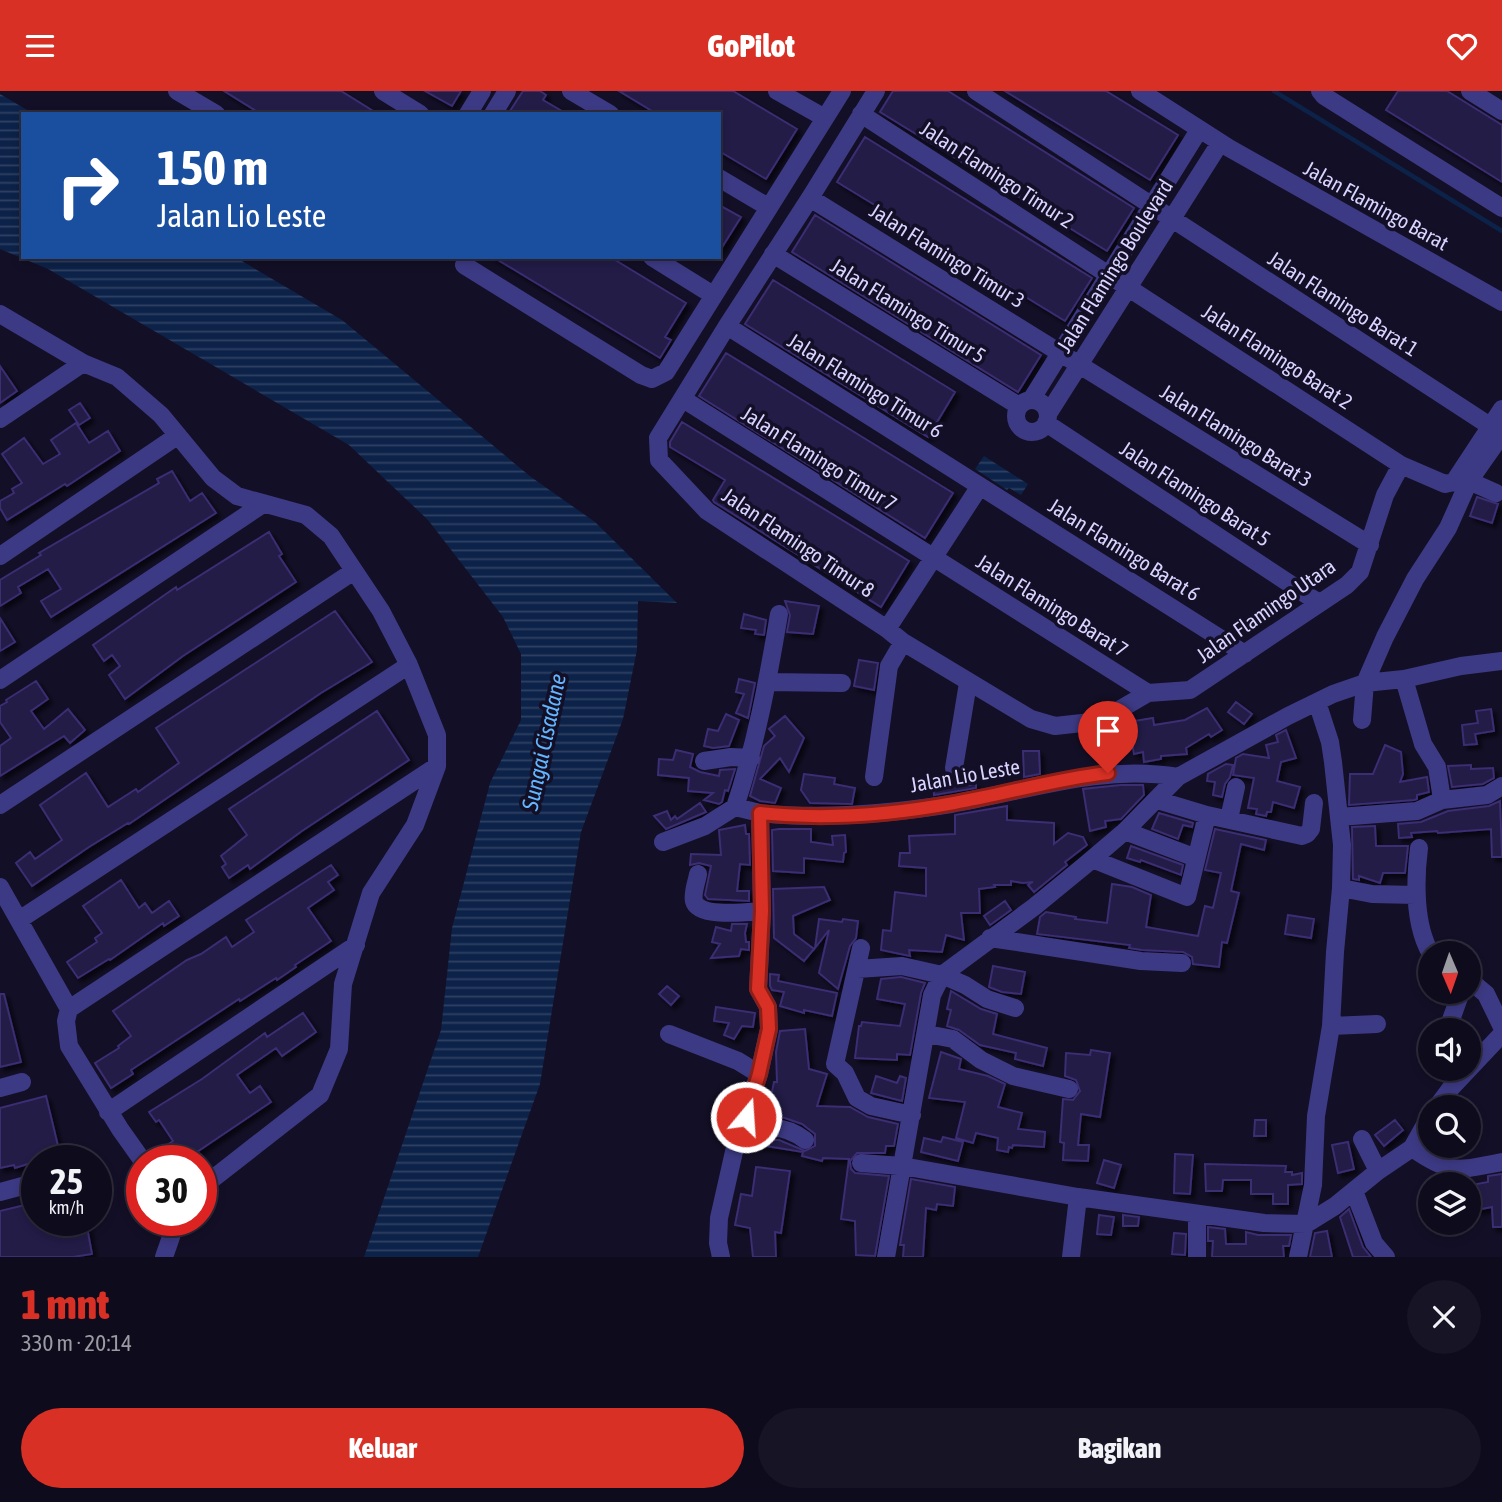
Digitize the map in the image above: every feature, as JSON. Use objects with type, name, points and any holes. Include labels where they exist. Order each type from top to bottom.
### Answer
[{"type":"street","points":[[177,91],[213,112]]},
{"type":"street","points":[[383,91],[417,112]]},
{"type":"street","points":[[469,112],[482,91]]},
{"type":"street","points":[[494,112],[507,91]]},
{"type":"street","points":[[571,91],[607,112]]},
{"type":"street","points":[[777,91],[825,118]]},
{"type":"street","points":[[464,265],[652,379],[666,372],[842,91]]},
{"type":"street","points":[[682,399],[876,91]]},
{"type":"street","name":"Jalan Flamingo Barat 1","points":[[976,91],[1496,430]]},
{"type":"street","name":"Jalan Flamingo Barat","points":[[1140,91],[1224,146],[1502,302]]},
{"type":"street","points":[[1320,91],[1502,208]]},
{"type":"street","points":[[1470,91],[1502,111]]},
{"type":"street","name":"Jalan Flamingo Timur 2","points":[[861,114],[1128,288]]},
{"type":"street","name":"Jalan Flamingo Boulevard","points":[[1025,403],[1060,353],[1199,130]]},
{"type":"street","name":"Jalan Flamingo Boulevard","points":[[1047,418],[1172,219],[1224,146]]},
{"type":"street","points":[[721,180],[768,207]]},
{"type":"street","name":"Jalan Flamingo Timur 3","points":[[810,198],[1079,365]]},
{"type":"street","name":"Jalan Flamingo Timur 5","points":[[773,254],[1025,403]]},
{"type":"street","points":[[655,259],[713,295]]},
{"type":"street","name":"Jalan Flamingo Barat 2","points":[[1128,288],[1401,465]]},
{"type":"street","points":[[0,314],[83,363],[117,377],[161,415],[213,478],[237,496],[306,515],[331,536],[381,611],[409,665],[437,735],[437,766],[415,825],[371,893],[343,984],[338,1049],[320,1095],[217,1175]]},
{"type":"street","name":"Jalan Flamingo Timur 6","points":[[727,326],[980,486]]},
{"type":"street","points":[[0,419],[83,363]]},
{"type":"street","name":"Jalan Flamingo Barat 3","points":[[1079,365],[1370,545]]},
{"type":"street","name":"Jalan Flamingo Timur 8","points":[[682,399],[658,438],[659,460],[707,511],[968,683]]},
{"type":"street","name":"Jalan Flamingo Timur 7","points":[[682,399],[932,557]]},
{"type":"street","points":[[1025,403],[1040,403],[1047,418],[1036,432],[1023,430],[1016,419],[1025,403]]},
{"type":"street","points":[[1362,720],[1365,683],[1415,579],[1448,528],[1496,430],[1502,409]]},
{"type":"street","name":"Jalan Flamingo Barat 5","points":[[1047,418],[1319,603]]},
{"type":"street","points":[[1401,465],[1450,484],[1496,430]]},
{"type":"street","points":[[0,556],[177,436]]},
{"type":"street","name":"Jalan Flamingo Utara","points":[[968,683],[1031,719],[1055,726],[1100,721],[1148,693],[1190,690],[1347,585],[1360,572],[1385,495],[1401,465]]},
{"type":"street","points":[[1469,481],[1496,493]]},
{"type":"street","points":[[887,629],[980,486]]},
{"type":"street","name":"Jalan Flamingo Barat 6","points":[[980,486],[1245,654]]},
{"type":"street","points":[[0,680],[263,504]]},
{"type":"street","name":"Jalan Flamingo Barat 7","points":[[932,557],[1148,693]]},
{"type":"street","points":[[0,805],[354,571]]},
{"type":"street","points":[[663,842],[705,826],[735,807],[751,758],[768,682],[779,614]]},
{"type":"street","points":[[874,777],[889,666],[903,642]]},
{"type":"street","points":[[886,1257],[932,995],[942,975],[1034,907],[1092,859],[1125,831],[1178,777],[1317,702],[1365,683],[1404,679],[1461,666],[1502,661]]},
{"type":"street","points":[[19,920],[409,665]]},
{"type":"street","points":[[1404,679],[1423,744],[1437,767],[1442,800]]},
{"type":"street","points":[[768,682],[842,683]]},
{"type":"street","points":[[954,768],[968,683]]},
{"type":"street","points":[[1298,1257],[1313,1185],[1318,1102],[1331,1025],[1342,888],[1342,845],[1330,742],[1317,702]]},
{"type":"street","points":[[704,761],[731,757],[751,758]]},
{"type":"street","points":[[69,1009],[437,766]]},
{"type":"street","name":"Jalan Lio Leste","points":[[735,807],[760,813],[830,817],[952,803],[1108,773],[1154,773],[1178,777]]},
{"type":"street","points":[[1339,817],[1417,811],[1442,800],[1493,793],[1502,786]]},
{"type":"street","points":[[1229,819],[1236,787]]},
{"type":"street","points":[[1157,800],[1208,815],[1302,836],[1311,829],[1314,803]]},
{"type":"street","points":[[721,1257],[718,1243],[719,1218],[738,1133],[759,1074],[769,1029],[768,1007],[758,989],[762,911],[760,813]]},
{"type":"street","points":[[1092,859],[1187,897],[1208,815]]},
{"type":"street","points":[[1125,831],[1196,858]]},
{"type":"street","points":[[1419,848],[1416,894],[1427,941]]},
{"type":"street","points":[[698,874],[693,899],[695,905],[701,909],[713,913],[762,911]]},
{"type":"street","points":[[0,887],[69,1009],[66,1029],[69,1046],[108,1112],[131,1145]]},
{"type":"street","points":[[1342,888],[1372,894],[1416,894]]},
{"type":"street","points":[[990,938],[1141,961],[1182,963]]},
{"type":"street","points":[[108,1112],[355,945]]},
{"type":"street","points":[[861,948],[835,1064],[845,1073],[857,1098],[871,1106],[912,1115]]},
{"type":"street","points":[[857,969],[902,966],[942,975],[987,999],[1015,1008]]},
{"type":"street","points":[[1481,990],[1486,994],[1502,1027]]},
{"type":"street","points":[[1331,1025],[1377,1024]]},
{"type":"street","points":[[669,1034],[738,1061],[759,1074]]},
{"type":"street","points":[[927,1034],[953,1039],[981,1060],[1013,1076],[1069,1089]]},
{"type":"street","points":[[1446,1095],[1502,1034]]},
{"type":"street","points":[[0,1088],[22,1082]]},
{"type":"street","points":[[738,1133],[762,1127],[778,1127],[790,1130],[805,1140]]},
{"type":"street","points":[[861,1163],[902,1166],[1078,1198],[1264,1223],[1306,1224],[1335,1206],[1412,1148],[1418,1137]]},
{"type":"street","points":[[1362,1139],[1378,1171]]},
{"type":"street","points":[[1412,1148],[1440,1165],[1463,1170],[1502,1162]]},
{"type":"street","points":[[0,1192],[21,1186]]},
{"type":"street","points":[[1354,1191],[1374,1243],[1386,1257]]},
{"type":"street","points":[[1071,1257],[1078,1198]]},
{"type":"street","points":[[1197,1214],[1197,1257]]},
{"type":"street","points":[[164,1257],[171,1236]]},
{"type":"water","points":[[0,94],[31,112],[21,112],[21,258],[0,249]]},
{"type":"water","name":"Sungai Cisadane","points":[[24,259],[238,259],[342,320],[531,477],[595,522],[677,603],[638,601],[637,650],[623,719],[581,832],[540,1084],[478,1257],[364,1257],[441,1030],[452,928],[490,783],[521,720],[521,654],[503,617],[428,520],[349,445],[48,269]]},
{"type":"water","points":[[984,456],[1028,484],[1021,495],[1009,488],[1007,490],[975,469]]},
{"type":"building","points":[[224,91],[341,91],[375,112],[258,112]]},
{"type":"building","points":[[425,91],[461,91],[452,106]]},
{"type":"building","points":[[523,91],[540,91],[546,95],[543,100],[564,112],[509,112]]},
{"type":"building","points":[[619,91],[733,91],[797,129],[766,179],[721,152],[721,112],[654,112]]},
{"type":"building","points":[[893,91],[948,91],[1134,208],[1107,251],[880,112]]},
{"type":"building","points":[[1005,91],[1106,91],[1178,135],[1150,180]]},
{"type":"building","points":[[1398,91],[1447,91],[1502,125],[1502,182],[1386,110]]},
{"type":"building","points":[[865,137],[1092,278],[1065,321],[837,182]]},
{"type":"building","points":[[721,206],[741,217],[721,249]]},
{"type":"building","points":[[815,215],[1041,355],[1018,392],[792,252]]},
{"type":"building","points":[[496,259],[613,259],[686,303],[665,337],[671,340],[660,358]]},
{"type":"building","points":[[773,280],[955,392],[928,437],[745,324]]},
{"type":"building","points":[[726,353],[953,493],[925,538],[699,396]]},
{"type":"building","points":[[0,366],[17,391],[0,403]]},
{"type":"building","points":[[80,403],[90,418],[79,425],[69,410]]},
{"type":"building","points":[[682,422],[909,561],[881,607],[714,502],[725,480],[670,447],[670,442]]},
{"type":"building","points":[[76,423],[89,443],[108,431],[120,451],[67,486],[65,484],[7,520],[0,508],[0,501],[14,493],[12,489],[22,483],[2,454],[24,438],[43,464],[60,454],[51,440]]},
{"type":"building","points":[[172,471],[190,501],[202,493],[216,513],[51,617],[41,601],[61,589],[48,569],[18,587],[21,593],[0,606],[0,580],[41,555],[39,553],[159,483],[157,479]]},
{"type":"building","points":[[1477,497],[1498,504],[1492,523],[1470,516]]},
{"type":"building","points":[[269,532],[282,554],[279,556],[296,582],[183,656],[125,699],[109,675],[120,666],[112,655],[104,661],[93,645],[176,587],[177,590]]},
{"type":"building","points":[[785,601],[819,606],[813,634],[787,632],[790,615]]},
{"type":"building","points":[[335,611],[372,662],[321,693],[129,824],[89,847],[32,886],[16,863],[30,852],[35,859],[62,840],[40,805],[86,773],[108,807],[136,789],[138,792],[179,763],[156,728]]},
{"type":"building","points":[[744,614],[766,620],[764,635],[755,634],[756,630],[741,628]]},
{"type":"building","points":[[0,618],[15,642],[0,651]]},
{"type":"building","points":[[859,660],[878,663],[874,690],[854,686]]},
{"type":"building","points":[[739,679],[755,683],[748,718],[736,713],[744,694],[736,692]]},
{"type":"building","points":[[36,681],[48,699],[31,711],[44,729],[68,709],[85,730],[70,743],[64,736],[0,776],[0,746],[11,738],[0,722],[0,706]]},
{"type":"building","points":[[1236,702],[1252,714],[1244,724],[1228,712]]},
{"type":"building","points":[[1207,708],[1222,730],[1211,737],[1209,734],[1186,748],[1187,754],[1161,756],[1161,759],[1144,762],[1143,752],[1134,754],[1130,733],[1136,732],[1134,721],[1153,718],[1154,725],[1185,720]]},
{"type":"building","points":[[1491,709],[1494,731],[1475,734],[1477,744],[1464,745],[1462,725],[1478,723],[1476,711]]},
{"type":"building","points":[[377,711],[409,760],[250,869],[248,865],[229,878],[222,867],[226,864],[221,856],[247,835],[229,809]]},
{"type":"building","points":[[726,714],[739,720],[729,746],[704,746],[708,729],[718,731]]},
{"type":"building","points":[[785,716],[804,738],[789,772],[780,758],[760,779],[781,788],[775,803],[760,801],[750,796],[764,746],[775,736],[769,729]]},
{"type":"building","points":[[1286,730],[1296,758],[1281,762],[1277,781],[1300,787],[1294,808],[1273,802],[1271,812],[1267,812],[1266,816],[1256,814],[1257,809],[1248,808],[1254,778],[1233,775],[1236,758],[1243,754],[1269,758],[1266,745],[1278,742],[1276,735]]},
{"type":"building","points":[[1385,745],[1401,752],[1403,774],[1400,782],[1427,777],[1429,792],[1417,795],[1414,800],[1349,805],[1350,774],[1373,774]]},
{"type":"building","points":[[676,750],[693,754],[690,767],[700,772],[719,776],[720,770],[735,769],[722,802],[719,804],[704,800],[713,793],[688,791],[689,778],[658,775],[659,759],[673,760]]},
{"type":"building","points":[[1023,751],[1039,751],[1040,774],[1024,777]]},
{"type":"building","points":[[1226,764],[1233,765],[1222,797],[1213,795],[1215,782],[1207,781],[1208,774]]},
{"type":"building","points":[[1471,765],[1471,769],[1493,768],[1494,778],[1483,784],[1452,787],[1448,766]]},
{"type":"building","points":[[804,774],[835,778],[834,784],[855,788],[852,804],[810,803],[801,790]]},
{"type":"building","points":[[969,781],[969,785],[976,784],[976,788],[934,795],[933,782]]},
{"type":"building","points":[[1143,785],[1144,795],[1121,819],[1105,821],[1106,827],[1090,831],[1083,789]]},
{"type":"building","points":[[1500,801],[1502,857],[1492,857],[1491,829],[1411,833],[1412,837],[1399,838],[1398,824],[1421,822],[1448,811],[1489,806]]},
{"type":"building","points":[[700,803],[706,812],[666,829],[654,816],[667,811],[671,820],[675,816],[677,819]]},
{"type":"building","points":[[1007,806],[1007,820],[1054,823],[1054,844],[1068,833],[1083,837],[1087,845],[1034,892],[1028,885],[1033,882],[1011,881],[1011,885],[994,885],[995,887],[979,889],[980,913],[961,913],[964,940],[946,935],[942,952],[909,950],[910,956],[881,950],[883,930],[891,931],[895,892],[926,896],[926,868],[899,866],[900,853],[910,853],[909,836],[955,834],[955,815]]},
{"type":"building","points":[[1159,813],[1193,823],[1192,827],[1183,825],[1178,839],[1152,829]]},
{"type":"building","points":[[745,825],[746,834],[749,834],[750,865],[740,864],[737,891],[749,891],[749,901],[708,899],[705,895],[711,866],[699,863],[690,865],[691,854],[721,855],[719,830]]},
{"type":"building","points":[[1375,826],[1376,846],[1408,846],[1405,873],[1383,873],[1380,883],[1359,876],[1359,880],[1353,879],[1352,827]]},
{"type":"building","points":[[811,829],[811,842],[833,845],[832,836],[845,835],[846,852],[843,862],[804,858],[804,873],[773,871],[772,830]]},
{"type":"building","points":[[1215,829],[1266,840],[1264,850],[1241,844],[1231,891],[1239,893],[1227,943],[1222,942],[1219,967],[1193,964],[1192,957],[1183,952],[1142,950],[1129,948],[1130,945],[1037,934],[1040,917],[1046,912],[1107,923],[1112,884],[1132,887],[1151,895],[1146,927],[1198,936],[1205,906],[1213,908],[1221,873],[1205,870]]},
{"type":"building","points":[[1131,846],[1183,865],[1181,875],[1141,860],[1140,862],[1127,858]]},
{"type":"building","points":[[331,865],[338,875],[328,882],[334,890],[308,908],[331,941],[277,980],[276,978],[240,1001],[239,999],[131,1070],[133,1074],[111,1088],[95,1063],[119,1048],[118,1046],[131,1036],[113,1011],[187,960],[226,937],[232,947],[254,932],[246,920]]},
{"type":"building","points":[[121,880],[139,908],[145,903],[152,913],[169,901],[179,916],[164,926],[163,923],[110,960],[78,978],[67,962],[97,942],[95,938],[102,933],[83,906]]},
{"type":"building","points":[[824,887],[830,900],[793,916],[794,934],[814,949],[804,961],[774,938],[773,889]]},
{"type":"building","points":[[1005,901],[1011,910],[990,925],[984,916]]},
{"type":"building","points":[[1288,915],[1314,919],[1311,938],[1285,934]]},
{"type":"building","points":[[819,919],[858,921],[856,938],[850,946],[838,989],[819,973],[829,930],[815,948]]},
{"type":"building","points":[[732,924],[747,924],[745,933],[749,950],[741,949],[739,956],[711,958],[720,944],[712,942],[716,927],[731,931]]},
{"type":"building","points":[[993,966],[1025,972],[1021,994],[1002,992],[989,987]]},
{"type":"building","points":[[770,974],[779,975],[778,981],[837,993],[832,1016],[804,1010],[804,1013],[780,1006],[784,992],[772,990]]},
{"type":"building","points":[[901,977],[925,983],[910,1055],[897,1054],[897,1060],[855,1058],[859,1026],[862,1022],[900,1026],[905,1004],[877,999],[881,979]]},
{"type":"building","points":[[667,986],[679,996],[671,1005],[659,994]]},
{"type":"building","points":[[951,991],[981,1009],[997,1014],[993,1034],[1047,1048],[1043,1066],[1015,1059],[1016,1053],[980,1045],[959,1030],[947,1026],[951,1010],[947,1009]]},
{"type":"building","points":[[0,994],[4,994],[21,1062],[0,1067]]},
{"type":"building","points":[[716,1007],[755,1013],[753,1027],[742,1026],[734,1039],[724,1035],[729,1023],[714,1021]]},
{"type":"building","points":[[303,1013],[316,1032],[282,1056],[276,1048],[237,1075],[250,1093],[260,1086],[271,1102],[207,1145],[167,1145],[173,1141],[159,1120],[156,1122],[149,1112],[202,1079],[265,1033],[267,1037]]},
{"type":"building","points":[[805,1029],[809,1069],[827,1074],[817,1106],[850,1107],[868,1117],[898,1124],[894,1146],[886,1146],[885,1153],[857,1153],[850,1161],[851,1169],[855,1173],[889,1176],[875,1256],[856,1255],[855,1221],[841,1219],[849,1159],[823,1158],[822,1161],[802,1156],[803,1152],[754,1144],[758,1140],[779,1140],[805,1151],[815,1146],[815,1134],[802,1124],[782,1117],[760,1117],[762,1109],[768,1111],[774,1082],[777,1082],[776,1052],[780,1031]]},
{"type":"building","points":[[1091,1050],[1110,1053],[1100,1117],[1081,1114],[1078,1145],[1089,1145],[1088,1161],[1063,1160],[1064,1143],[1060,1142],[1063,1099],[1073,1100],[1080,1091],[1076,1080],[1065,1076],[1066,1053],[1090,1055]]},
{"type":"building","points":[[941,1052],[961,1059],[959,1069],[988,1076],[1005,1084],[998,1107],[1022,1113],[1018,1129],[1045,1132],[1044,1147],[1013,1145],[1008,1152],[997,1150],[998,1138],[976,1133],[973,1143],[956,1138],[965,1102],[929,1098]]},
{"type":"building","points":[[876,1076],[897,1083],[900,1076],[906,1078],[902,1101],[871,1093]]},
{"type":"building","points":[[46,1096],[58,1145],[21,1145],[21,1166],[0,1168],[0,1108]]},
{"type":"building","points":[[1255,1120],[1266,1120],[1266,1136],[1254,1136]]},
{"type":"building","points":[[1395,1120],[1403,1130],[1384,1146],[1375,1135]]},
{"type":"building","points":[[943,1137],[963,1142],[958,1161],[921,1152],[924,1138],[941,1142]]},
{"type":"building","points":[[1348,1142],[1354,1169],[1338,1173],[1332,1145]]},
{"type":"building","points":[[1175,1154],[1193,1155],[1190,1194],[1174,1193]]},
{"type":"building","points":[[1104,1160],[1121,1165],[1114,1188],[1097,1183]]},
{"type":"building","points":[[1205,1164],[1286,1166],[1285,1172],[1292,1172],[1292,1175],[1302,1173],[1302,1184],[1288,1185],[1288,1204],[1273,1204],[1273,1194],[1251,1194],[1251,1180],[1223,1180],[1222,1191],[1206,1191]]},
{"type":"building","points":[[756,1167],[790,1171],[781,1233],[775,1232],[776,1257],[753,1257],[750,1228],[735,1225],[741,1194],[752,1196]]},
{"type":"building","points":[[1502,1174],[1502,1227],[1493,1227],[1492,1207],[1481,1209],[1481,1183],[1488,1182],[1488,1176]]},
{"type":"building","points":[[911,1179],[955,1187],[953,1206],[937,1204],[936,1210],[926,1208],[923,1257],[903,1257],[904,1245],[900,1245]]},
{"type":"building","points":[[21,1206],[21,1236],[89,1236],[92,1254],[73,1257],[0,1257],[0,1211]]},
{"type":"building","points":[[1349,1209],[1363,1247],[1371,1257],[1353,1257],[1340,1217]]},
{"type":"building","points":[[1099,1215],[1114,1217],[1111,1235],[1097,1234]]},
{"type":"building","points":[[1123,1215],[1139,1217],[1138,1226],[1123,1226]]},
{"type":"building","points":[[1208,1227],[1225,1229],[1226,1244],[1246,1244],[1246,1232],[1258,1235],[1291,1235],[1289,1246],[1283,1246],[1284,1257],[1212,1257],[1213,1241],[1208,1241]]},
{"type":"building","points":[[1327,1231],[1332,1257],[1310,1257],[1315,1233]]},
{"type":"building","points":[[1174,1233],[1186,1234],[1185,1255],[1172,1254]]},
{"type":"waterway","points":[[1274,91],[1502,231]]},
{"type":"route","points":[[746,1117],[769,1029],[768,1007],[758,989],[762,911],[760,813],[830,817],[892,811],[952,803],[1108,773]]}]
